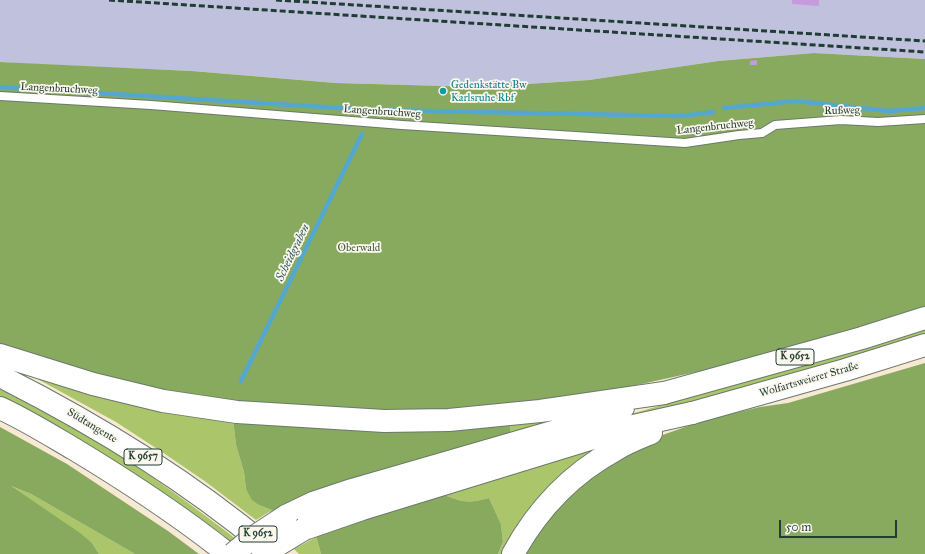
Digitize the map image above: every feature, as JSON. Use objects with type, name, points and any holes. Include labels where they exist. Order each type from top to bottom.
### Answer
[{"type":"main road","name":"K 9652","points":[[233,554],[251,539],[286,516],[313,502],[580,424],[664,393],[862,338],[925,318]]},
{"type":"main road","name":"Wolfartsweierer Straße","points":[[692,413],[925,345]]},
{"type":"main road","points":[[0,355],[93,384],[164,401],[236,412],[376,420],[449,420],[540,411],[664,393]]},
{"type":"main road","name":"Südtangente","points":[[0,376],[71,413],[150,462],[208,501],[275,554]]},
{"type":"main road","name":"K 9657","points":[[0,408],[22,418],[108,470],[191,525],[228,554]]},
{"type":"main road","points":[[264,554],[304,529],[362,509],[629,427],[692,413]]},
{"type":"main road","points":[[513,554],[523,536],[542,511],[566,484],[581,472],[616,449],[692,413]]},
{"type":"lane","name":"Langenbruchweg","points":[[0,96],[685,143],[762,133]]},
{"type":"lane","name":"Rußweg","points":[[762,133],[775,126],[841,120],[878,122],[925,119]]},
{"type":"shaded area","points":[[0,0],[925,0],[925,59],[814,53],[718,61],[589,80],[481,87],[336,83],[192,71],[31,64],[0,62]]},
{"type":"green space","name":"Oberwald","points":[[814,53],[925,59],[925,308],[859,329],[723,366],[610,391],[535,403],[414,412],[275,407],[150,389],[0,347],[0,62],[192,71],[336,83],[481,87],[589,80],[718,61]]},
{"type":"green space","points":[[925,328],[925,337],[307,513],[604,422]]},
{"type":"green space","points":[[925,363],[925,554],[522,554],[531,537],[585,479],[654,438],[705,420],[760,407],[788,403]]},
{"type":"green space","points":[[34,377],[233,419],[236,445],[244,472],[246,489],[259,505],[274,511],[269,512],[256,520],[206,482],[116,422]]},
{"type":"green space","points":[[0,389],[74,428],[117,454],[188,502],[255,554],[246,554],[222,534],[145,481],[78,439],[0,397]]},
{"type":"green space","points":[[581,413],[511,435],[510,421]]},
{"type":"green space","points":[[233,419],[510,421],[511,435],[274,511],[259,505],[252,500],[246,489],[244,472],[236,445]]},
{"type":"green space","points":[[0,427],[67,464],[168,531],[199,554],[135,554],[31,494],[11,486],[80,533],[92,543],[99,554],[0,554]]},
{"type":"green space","points":[[580,451],[595,451],[505,554],[498,554],[503,542],[501,524],[489,498],[475,501],[464,501],[440,493]]},
{"type":"green space","points":[[8,485],[31,494],[135,554],[99,554],[92,543]]},
{"type":"green space","points":[[440,493],[464,501],[475,501],[489,498],[501,524],[503,542],[498,554],[321,554],[316,536]]},
{"type":"green space","points":[[316,537],[321,554],[299,554],[294,549]]},
{"type":"building","points":[[792,0],[819,0],[819,6],[792,4]]},
{"type":"building","points":[[757,60],[757,65],[750,65],[750,61]]},
{"type":"waterway","points":[[0,87],[374,110],[682,116],[713,112]]},
{"type":"waterway","points":[[724,108],[796,101],[889,111],[925,108]]},
{"type":"waterway","name":"Scheidgraben","points":[[241,381],[362,134]]},
{"type":"railway","points":[[109,0],[925,52]]},
{"type":"railway","points":[[276,0],[925,41]]},
{"type":"place","name":"Gedenkstätte Bw Karlsruhe Rbf","points":[[443,91]]}]
